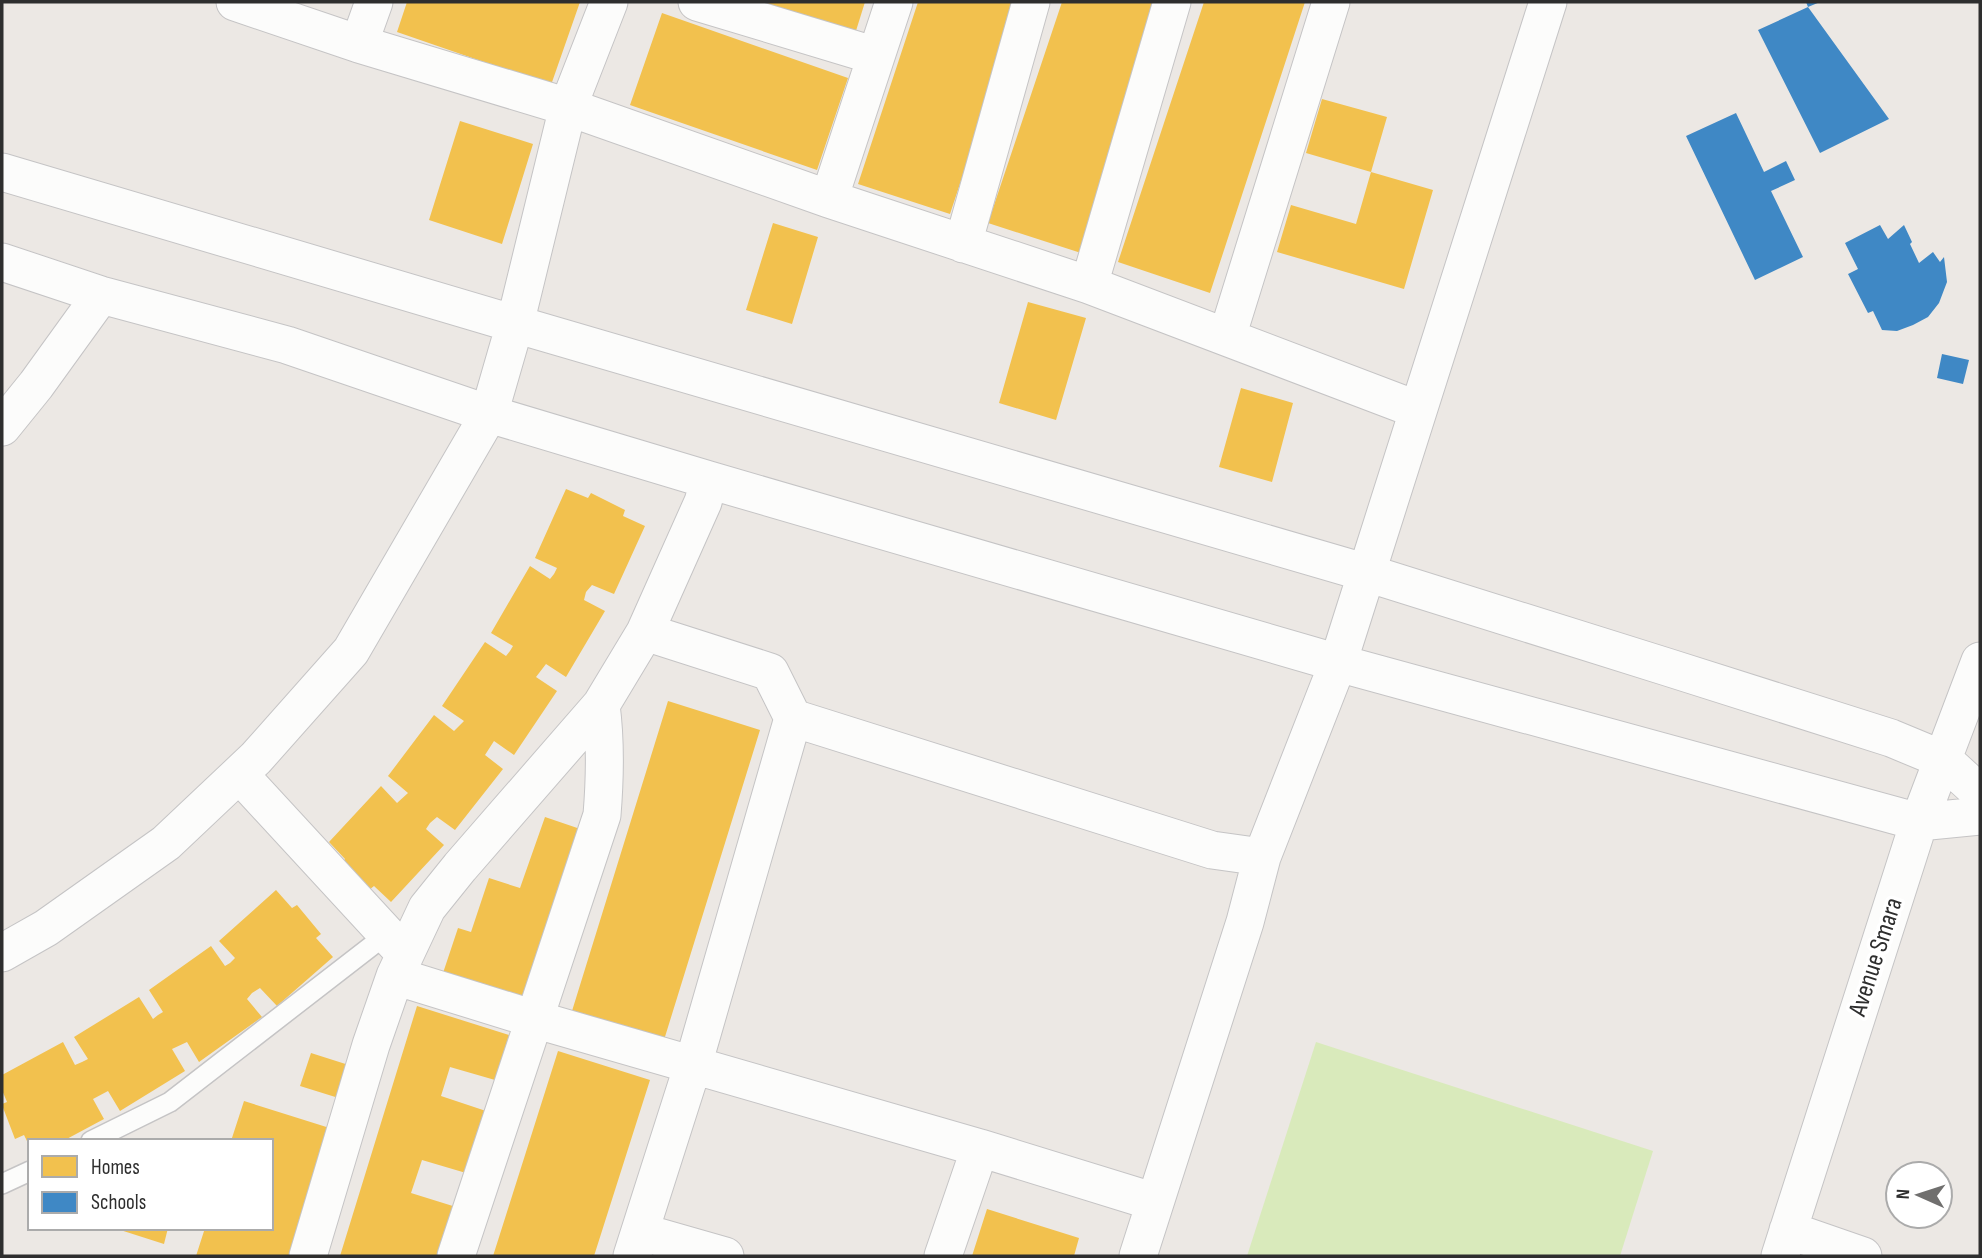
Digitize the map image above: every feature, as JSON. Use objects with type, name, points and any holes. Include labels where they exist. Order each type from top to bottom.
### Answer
[{"type":"street","points":[[236,2],[359,44],[568,107],[829,200],[1089,285],[1418,410]]},
{"type":"street","points":[[359,44],[374,2]]},
{"type":"street","points":[[2,953],[46,928],[166,843],[256,758],[351,651],[489,414],[515,324],[568,107],[609,2]]},
{"type":"street","points":[[697,2],[876,56]]},
{"type":"street","points":[[829,200],[894,2]]},
{"type":"street","points":[[963,244],[1031,2]]},
{"type":"street","points":[[1089,285],[1172,2]]},
{"type":"street","points":[[1227,337],[1331,2]]},
{"type":"street","points":[[1138,1256],[1245,922],[1262,857],[1338,663],[1544,3]]},
{"type":"street","points":[[2,172],[1367,573],[1891,738],[1944,760],[1980,793]]},
{"type":"street","points":[[2,262],[100,295],[287,345],[489,414],[1338,663],[1919,822],[1980,816]]},
{"type":"street","points":[[2,427],[36,385],[100,295]]},
{"type":"street","points":[[308,1256],[396,955],[427,908],[460,867],[601,705],[645,632],[704,502],[709,480]]},
{"type":"street","points":[[645,632],[770,672],[793,718],[693,1065],[636,1244],[725,1256]]},
{"type":"street","name":"Avenue Smara","points":[[1784,1243],[1919,822],[1980,661]]},
{"type":"street","points":[[456,1256],[602,815],[606,762],[601,705]]},
{"type":"street","points":[[793,718],[1212,850],[1262,857]]},
{"type":"street","points":[[239,774],[396,955],[534,1019],[980,1148],[1155,1202]]},
{"type":"street","points":[[943,1256],[980,1148]]},
{"type":"street","points":[[1784,1243],[1863,1256]]},
{"type":"lane","points":[[95,1139],[170,1102],[396,955]]},
{"type":"lane","points":[[2,1184],[28,1172]]},
{"type":"green space","points":[[1316,1042],[1653,1151],[1620,1256],[1247,1256]]},
{"type":"building: Homes","points":[[407,2],[580,2],[551,85],[397,32]]},
{"type":"building: Homes","points":[[753,2],[865,2],[855,34]]},
{"type":"building: Homes","points":[[918,2],[1020,2],[950,214],[858,184]]},
{"type":"building: Homes","points":[[1062,2],[1163,2],[1081,253],[988,223]]},
{"type":"building: Homes","points":[[1204,2],[1305,2],[1210,293],[1118,262]]},
{"type":"building: Homes","points":[[662,13],[848,78],[817,170],[630,105]]},
{"type":"building: Homes","points":[[1322,99],[1387,117],[1371,172],[1306,153]]},
{"type":"building: Homes","points":[[460,121],[533,144],[502,244],[429,220]]},
{"type":"building: Homes","points":[[1371,172],[1433,190],[1404,289],[1277,252],[1291,205],[1356,224]]},
{"type":"building: Homes","points":[[773,223],[818,237],[792,324],[746,310]]},
{"type":"building: Homes","points":[[1028,302],[1086,318],[1056,420],[999,403]]},
{"type":"building: Homes","points":[[1241,388],[1293,403],[1272,482],[1219,467]]},
{"type":"building: Homes","points":[[566,489],[588,498],[591,493],[625,510],[623,516],[645,526],[614,594],[592,585],[586,592],[584,600],[605,611],[566,677],[546,664],[536,677],[557,691],[514,755],[494,741],[485,755],[503,769],[455,830],[437,817],[430,823],[426,829],[444,845],[391,902],[374,886],[369,890],[341,864],[345,859],[329,842],[381,786],[397,803],[408,793],[388,776],[434,715],[454,731],[464,721],[442,706],[485,642],[506,656],[513,646],[491,633],[530,566],[550,579],[554,574],[557,568],[535,558]]},
{"type":"building: Homes","points":[[668,701],[760,730],[664,1040],[572,1011]]},
{"type":"building: Homes","points":[[545,817],[592,833],[535,1005],[443,973],[458,928],[471,932],[489,878],[520,888]]},
{"type":"building: Homes","points":[[276,890],[292,908],[297,905],[321,934],[316,938],[333,957],[277,1006],[260,988],[252,993],[247,999],[262,1017],[199,1062],[187,1042],[172,1049],[185,1071],[120,1111],[108,1091],[93,1099],[104,1119],[67,1139],[28,1139],[28,1143],[24,1135],[15,1139],[2,1105],[7,1102],[2,1090],[2,1075],[63,1042],[75,1065],[88,1059],[74,1037],[139,997],[153,1019],[163,1012],[149,990],[211,946],[225,966],[235,958],[219,941]]},
{"type":"building: Homes","points":[[417,1006],[509,1035],[495,1080],[450,1067],[441,1096],[486,1111],[466,1173],[422,1160],[411,1193],[456,1207],[441,1256],[340,1256]]},
{"type":"building: Homes","points":[[558,1051],[650,1080],[594,1256],[493,1256]]},
{"type":"building: Homes","points":[[311,1053],[355,1067],[345,1100],[300,1086]]},
{"type":"building: Homes","points":[[244,1101],[336,1130],[297,1256],[196,1256],[204,1230],[273,1230],[273,1139],[232,1139]]},
{"type":"building: Homes","points":[[987,1209],[1079,1238],[1074,1256],[972,1256]]},
{"type":"building: Homes","points":[[120,1230],[168,1230],[164,1244]]},
{"type":"building: Schools","points":[[1806,2],[1820,2],[1808,7]]},
{"type":"building: Schools","points":[[1808,7],[1889,119],[1820,153],[1758,30]]},
{"type":"building: Schools","points":[[1736,113],[1764,172],[1786,161],[1795,180],[1771,191],[1803,257],[1755,280],[1686,136]]},
{"type":"building: Schools","points":[[1880,225],[1888,239],[1904,225],[1919,263],[1933,252],[1940,262],[1944,257],[1947,282],[1939,303],[1928,317],[1897,331],[1882,330],[1873,311],[1868,313],[1848,274],[1858,269],[1845,243]]},
{"type":"building: Schools","points":[[1942,354],[1969,360],[1963,384],[1937,378]]}]
